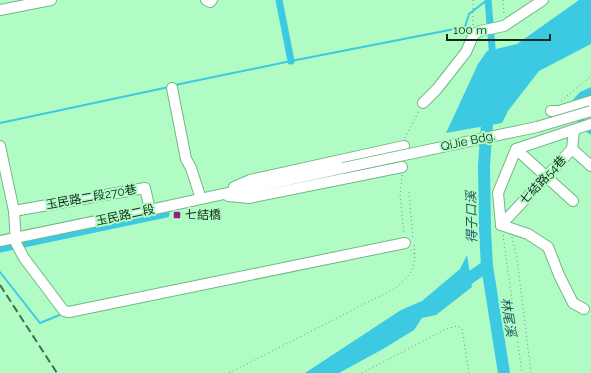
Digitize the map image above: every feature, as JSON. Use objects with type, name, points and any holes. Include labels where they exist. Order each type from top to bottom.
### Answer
[{"type":"street","points":[[0,10],[51,0]]},
{"type":"street","points":[[206,0],[210,2],[212,0]]},
{"type":"street","points":[[422,103],[437,89],[466,52],[474,34],[504,26],[543,0]]},
{"type":"street","points":[[172,88],[186,159],[191,168],[200,199]]},
{"type":"street","points":[[551,111],[559,111],[591,101]]},
{"type":"street","name":"QiJie Bdg.","points":[[343,168],[537,126],[591,111]]},
{"type":"street","points":[[584,309],[574,302],[559,275],[548,247],[528,234],[506,227],[498,193],[516,149],[591,124]]},
{"type":"street","name":"七結路54巷","points":[[506,227],[546,177],[572,149],[574,130]]},
{"type":"street","points":[[0,146],[14,211],[16,243],[24,258],[64,311],[69,312],[405,242]]},
{"type":"street","points":[[218,195],[250,180],[404,146]]},
{"type":"street","points":[[516,149],[573,201]]},
{"type":"street","points":[[572,149],[591,166]]},
{"type":"street","points":[[218,195],[249,198],[402,167]]},
{"type":"street","name":"玉民路二段","points":[[0,240],[150,210],[343,168]]},
{"type":"street","name":"玉民路二段270巷","points":[[14,211],[145,188],[150,210]]},
{"type":"path","points":[[473,0],[474,34]]},
{"type":"path","points":[[503,0],[504,26]]},
{"type":"path","points":[[551,111],[588,77],[591,76]]},
{"type":"path","points":[[229,373],[396,288],[409,275],[412,270],[415,256],[409,192]]},
{"type":"path","points":[[506,227],[510,294],[522,373]]},
{"type":"path","points":[[506,227],[517,258],[531,373]]},
{"type":"path","points":[[405,242],[415,256]]},
{"type":"path","points":[[362,373],[446,329],[457,326],[462,329],[469,373]]},
{"type":"water","points":[[579,0],[591,0],[591,44],[539,71],[508,111],[502,123],[446,133],[478,64],[487,51],[517,44]]},
{"type":"water","points":[[591,87],[591,98],[570,103],[580,92]]},
{"type":"water","points":[[467,255],[472,287],[436,315],[422,318],[414,330],[339,373],[305,373],[401,310],[422,301],[460,269]]},
{"type":"waterway","points":[[279,0],[291,61]]},
{"type":"waterway","points":[[175,85],[465,27],[469,14],[487,0]]},
{"type":"waterway","points":[[488,0],[490,24]]},
{"type":"waterway","points":[[491,35],[493,59]]},
{"type":"waterway","points":[[0,123],[169,87]]},
{"type":"waterway","name":"得子口溪","points":[[491,110],[487,123],[484,166],[485,231],[487,266],[504,373]]},
{"type":"waterway","points":[[581,110],[581,124],[591,131]]},
{"type":"waterway","points":[[0,249],[166,214]]},
{"type":"waterway","name":"得子口溪","points":[[458,286],[487,266]]},
{"type":"waterway","points":[[0,272],[40,323],[62,314]]},
{"type":"railway","points":[[0,285],[57,373]]},
{"type":"place","name":"七結橋","points":[[177,215]]},
{"type":"water label","name":"林尾溪","points":[[509,317]]}]
